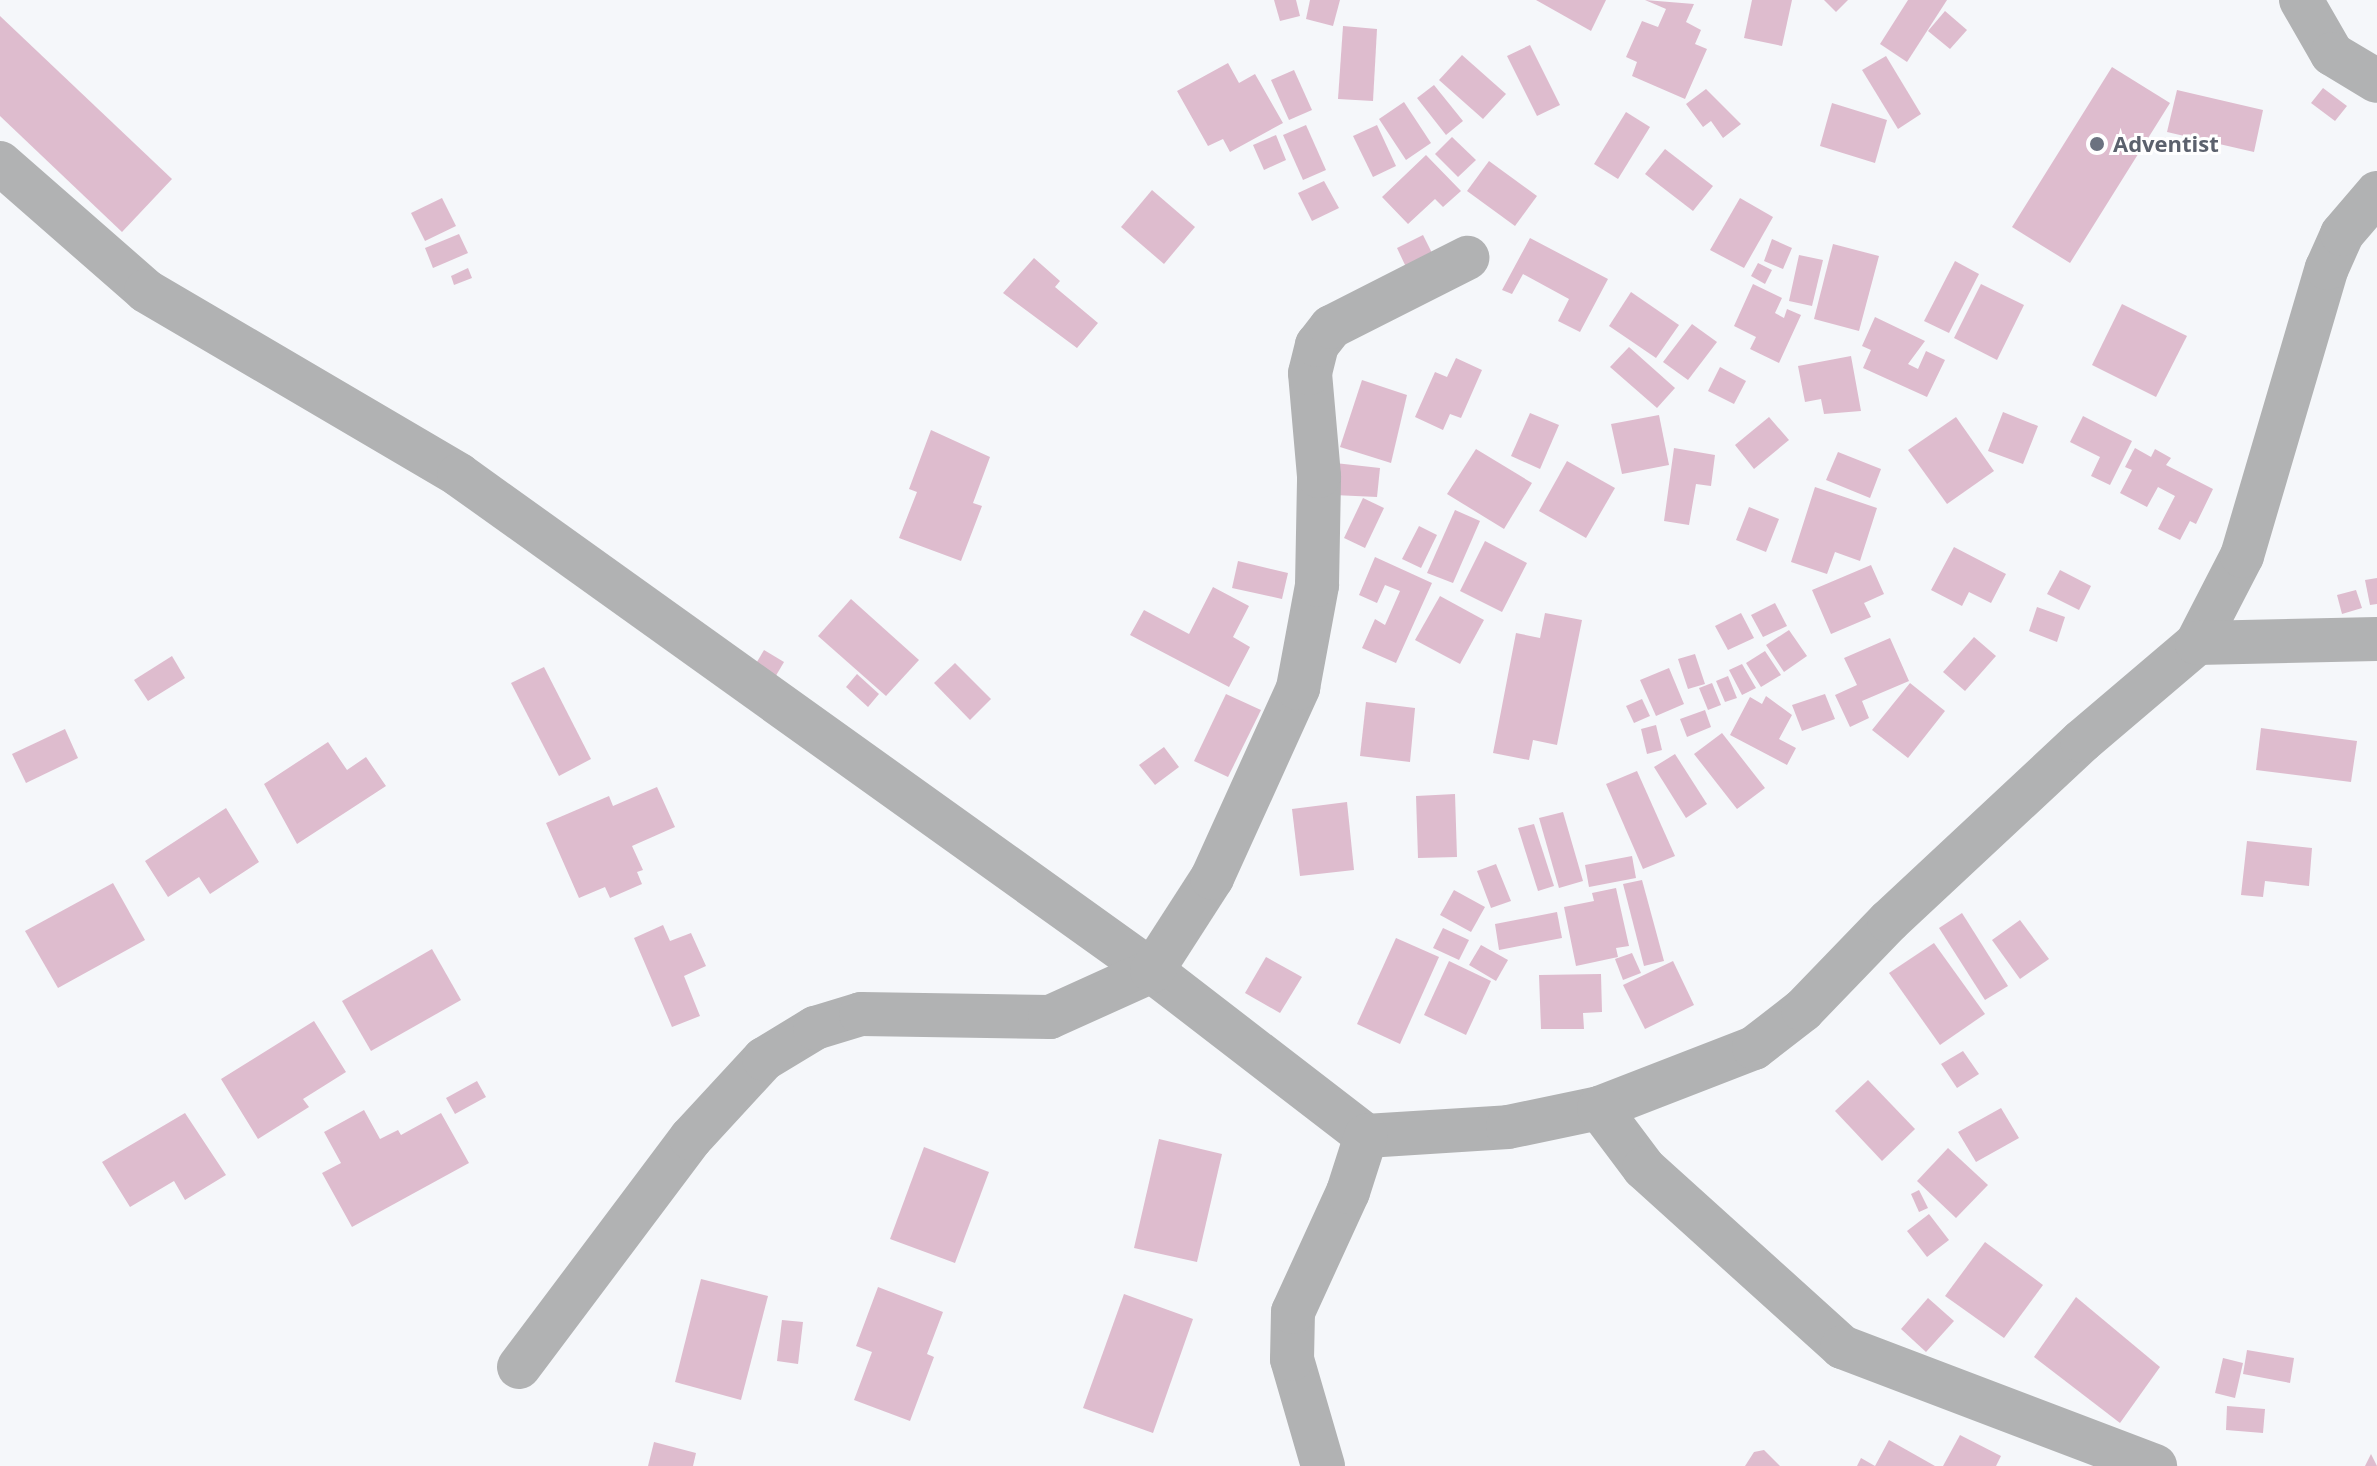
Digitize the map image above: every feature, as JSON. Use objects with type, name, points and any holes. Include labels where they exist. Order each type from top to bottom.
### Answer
[{"type":"street","points":[[2301,0],[2332,54],[2377,81]]},
{"type":"street","points":[[0,163],[146,291],[459,475],[1152,971],[1366,1136],[1508,1127],[1599,1108],[1754,1048],[1803,1010],[1889,921],[2082,741],[2197,643],[2242,556],[2327,268],[2342,234],[2377,193]]},
{"type":"street","points":[[519,1367],[691,1138],[764,1059],[815,1028],[861,1014],[1050,1017],[1152,971],[1212,878],[1298,688],[1317,585],[1319,476],[1310,373],[1317,345],[1331,327],[1467,258]]},
{"type":"street","points":[[2197,643],[2377,639]]},
{"type":"street","points":[[1599,1108],[1644,1168],[1842,1347],[2155,1466]]},
{"type":"street","points":[[1323,1466],[1292,1359],[1293,1312],[1348,1192],[1366,1136]]},
{"type":"building","points":[[1274,0],[1296,0],[1300,16],[1280,21]]},
{"type":"building","points":[[1310,0],[1340,0],[1333,26],[1306,19]]},
{"type":"building","points":[[1536,0],[1606,0],[1591,31]]},
{"type":"building","points":[[1645,0],[1694,4],[1686,22],[1701,30],[1695,44],[1707,49],[1685,99],[1632,76],[1637,62],[1626,57],[1642,21],[1658,27],[1666,9]]},
{"type":"building","points":[[1752,0],[1792,0],[1782,46],[1744,38]]},
{"type":"building","points":[[1824,0],[1848,0],[1836,12]]},
{"type":"building","points":[[1908,0],[1947,0],[1907,62],[1880,44]]},
{"type":"building","points":[[1945,11],[1967,30],[1950,49],[1928,31]]},
{"type":"building","points":[[0,16],[172,179],[122,232],[0,116]]},
{"type":"building","points":[[1343,26],[1377,29],[1373,101],[1338,99]]},
{"type":"building","points":[[1530,45],[1560,105],[1537,116],[1507,56]]},
{"type":"building","points":[[1462,55],[1506,94],[1483,119],[1439,80]]},
{"type":"building","points":[[1886,56],[1921,114],[1898,129],[1862,70]]},
{"type":"building","points":[[1228,63],[1239,83],[1255,74],[1283,123],[1230,152],[1223,139],[1208,146],[1177,91]]},
{"type":"building","points":[[2112,67],[2170,103],[2070,263],[2012,227]]},
{"type":"building","points":[[1294,70],[1312,110],[1289,120],[1271,80]]},
{"type":"building","points":[[1434,85],[1463,121],[1446,135],[1417,98]]},
{"type":"building","points":[[2323,88],[2347,106],[2335,121],[2311,103]]},
{"type":"building","points":[[1706,89],[1741,124],[1723,138],[1711,121],[1703,127],[1686,104]]},
{"type":"building","points":[[2177,90],[2263,110],[2254,152],[2167,132]]},
{"type":"building","points":[[1404,102],[1431,143],[1406,160],[1379,119]]},
{"type":"building","points":[[1832,103],[1887,120],[1875,163],[1820,146]]},
{"type":"building","points":[[1626,112],[1650,127],[1618,179],[1594,164]]},
{"type":"building","points":[[1306,125],[1326,170],[1303,180],[1283,135]]},
{"type":"building","points":[[1377,125],[1396,166],[1373,177],[1353,136]]},
{"type":"building","points":[[1276,135],[1286,160],[1264,170],[1253,145]]},
{"type":"building","points":[[1452,137],[1476,160],[1458,177],[1435,154]]},
{"type":"building","points":[[1665,149],[1713,186],[1693,211],[1645,174]]},
{"type":"building","points":[[1426,155],[1461,191],[1443,207],[1435,199],[1408,224],[1382,197]]},
{"type":"building","points":[[1489,161],[1537,196],[1515,226],[1467,191]]},
{"type":"building","points":[[1324,181],[1339,208],[1312,221],[1298,193]]},
{"type":"building","points":[[1152,190],[1195,227],[1164,264],[1121,227]]},
{"type":"building","points":[[442,198],[456,226],[425,241],[411,213]]},
{"type":"building","points":[[1740,198],[1773,217],[1744,268],[1710,250]]},
{"type":"building","points":[[459,234],[468,253],[433,268],[425,248]]},
{"type":"building","points":[[1423,235],[1433,255],[1406,267],[1397,248]]},
{"type":"building","points":[[1530,238],[1608,279],[1580,332],[1558,321],[1569,299],[1523,274],[1512,294],[1502,290]]},
{"type":"building","points":[[1772,239],[1792,248],[1783,269],[1764,261]]},
{"type":"building","points":[[1833,244],[1879,256],[1859,331],[1814,319]]},
{"type":"building","points":[[1799,255],[1823,260],[1812,306],[1789,301]]},
{"type":"building","points":[[1034,258],[1060,281],[1055,287],[1098,323],[1077,348],[1003,293]]},
{"type":"building","points":[[1955,261],[1979,274],[1949,333],[1924,321]]},
{"type":"building","points":[[1758,263],[1772,270],[1765,284],[1751,276]]},
{"type":"building","points":[[468,268],[472,278],[454,285],[451,276]]},
{"type":"building","points":[[1753,284],[1782,298],[1775,313],[1784,318],[1787,309],[1801,315],[1779,363],[1750,349],[1756,337],[1734,326]]},
{"type":"building","points":[[1981,284],[2024,305],[1997,360],[1954,338]]},
{"type":"building","points":[[1631,292],[1679,325],[1656,358],[1609,326]]},
{"type":"building","points":[[2122,304],[2187,336],[2156,397],[2092,365]]},
{"type":"building","points":[[1875,317],[1925,341],[1908,364],[1918,369],[1926,351],[1945,360],[1927,397],[1863,368],[1871,350],[1862,346]]},
{"type":"building","points":[[1692,324],[1717,342],[1688,380],[1663,362]]},
{"type":"building","points":[[1629,347],[1675,388],[1657,408],[1610,367]]},
{"type":"building","points":[[1851,356],[1861,411],[1824,414],[1821,399],[1805,402],[1798,366]]},
{"type":"building","points":[[1456,358],[1482,370],[1461,418],[1450,414],[1443,430],[1415,417],[1435,372],[1447,377]]},
{"type":"building","points":[[1720,367],[1746,381],[1734,404],[1708,391]]},
{"type":"building","points":[[1362,380],[1407,395],[1391,463],[1340,447]]},
{"type":"building","points":[[2003,412],[2038,426],[2023,464],[1988,451]]},
{"type":"building","points":[[1530,413],[1559,425],[1540,469],[1511,456]]},
{"type":"building","points":[[1659,415],[1669,465],[1622,474],[1611,424]]},
{"type":"building","points":[[2083,416],[2132,441],[2110,485],[2091,476],[2100,457],[2070,442]]},
{"type":"building","points":[[1769,417],[1789,440],[1754,469],[1735,445]]},
{"type":"building","points":[[1956,417],[1994,471],[1947,504],[1908,450]]},
{"type":"building","points":[[931,430],[990,457],[973,503],[982,506],[961,561],[899,538],[917,492],[909,489]]},
{"type":"building","points":[[1674,448],[1715,455],[1711,486],[1696,484],[1689,525],[1664,521]]},
{"type":"building","points":[[2135,448],[2151,457],[2155,449],[2171,458],[2166,465],[2213,489],[2196,524],[2190,521],[2180,540],[2158,529],[2175,496],[2158,487],[2147,507],[2120,493],[2132,470],[2125,467]]},
{"type":"building","points":[[1476,449],[1532,483],[1504,529],[1447,494]]},
{"type":"building","points":[[1838,452],[1881,469],[1870,498],[1826,480]]},
{"type":"building","points":[[1567,461],[1615,488],[1586,538],[1539,511]]},
{"type":"building","points":[[1335,463],[1380,468],[1377,497],[1334,495]]},
{"type":"building","points":[[1815,487],[1877,508],[1860,561],[1835,552],[1827,574],[1791,562]]},
{"type":"building","points":[[1363,498],[1384,508],[1365,548],[1344,538]]},
{"type":"building","points":[[1749,507],[1779,519],[1766,552],[1736,540]]},
{"type":"building","points":[[1455,510],[1480,521],[1453,583],[1427,573]]},
{"type":"building","points":[[1419,526],[1437,535],[1421,568],[1402,559]]},
{"type":"building","points":[[1485,541],[1527,563],[1502,612],[1460,591]]},
{"type":"building","points":[[1954,547],[2006,574],[1991,603],[1969,592],[1962,606],[1931,590]]},
{"type":"building","points":[[1375,557],[1432,583],[1396,663],[1362,648],[1375,619],[1385,625],[1400,591],[1385,585],[1377,603],[1359,595]]},
{"type":"building","points":[[1238,561],[1288,573],[1282,599],[1232,588]]},
{"type":"building","points":[[1871,565],[1884,594],[1864,603],[1871,617],[1831,634],[1812,590]]},
{"type":"building","points":[[2060,570],[2091,586],[2079,610],[2047,594]]},
{"type":"building","points":[[2377,578],[2377,604],[2370,605],[2365,580]]},
{"type":"building","points":[[1213,587],[1249,606],[1233,637],[1250,647],[1229,687],[1130,635],[1144,610],[1189,634]]},
{"type":"building","points":[[2356,590],[2362,608],[2342,614],[2337,595]]},
{"type":"building","points":[[1440,596],[1484,620],[1460,664],[1415,640]]},
{"type":"building","points":[[851,599],[919,660],[886,696],[818,636]]},
{"type":"building","points":[[1775,603],[1787,626],[1763,637],[1751,615]]},
{"type":"building","points":[[2037,607],[2065,617],[2057,642],[2029,631]]},
{"type":"building","points":[[1545,613],[1582,620],[1557,745],[1533,740],[1529,760],[1493,753],[1516,633],[1540,638]]},
{"type":"building","points":[[1741,613],[1754,638],[1728,650],[1715,626]]},
{"type":"building","points":[[1789,630],[1807,656],[1784,672],[1766,645]]},
{"type":"building","points":[[1974,637],[1996,656],[1965,691],[1943,672]]},
{"type":"building","points":[[1890,638],[1909,681],[1862,701],[1869,718],[1850,727],[1835,695],[1857,685],[1844,658]]},
{"type":"building","points":[[764,650],[784,662],[774,679],[754,667]]},
{"type":"building","points":[[1765,651],[1781,675],[1761,687],[1746,663]]},
{"type":"building","points":[[1695,654],[1705,684],[1688,689],[1678,659]]},
{"type":"building","points":[[172,656],[185,678],[148,701],[134,680]]},
{"type":"building","points":[[955,663],[991,699],[970,720],[934,683]]},
{"type":"building","points":[[1742,664],[1756,688],[1742,695],[1729,670]]},
{"type":"building","points":[[544,667],[591,759],[559,776],[511,683]]},
{"type":"building","points":[[1669,668],[1684,704],[1656,716],[1640,680]]},
{"type":"building","points":[[857,674],[879,694],[868,707],[846,687]]},
{"type":"building","points":[[1728,676],[1737,698],[1725,702],[1716,681]]},
{"type":"building","points":[[1712,683],[1721,705],[1708,710],[1699,688]]},
{"type":"building","points":[[1910,683],[1945,711],[1908,758],[1872,730]]},
{"type":"building","points":[[1226,694],[1261,710],[1228,777],[1194,761]]},
{"type":"building","points":[[1825,694],[1835,719],[1802,731],[1792,705]]},
{"type":"building","points":[[1766,696],[1792,715],[1779,739],[1796,748],[1787,765],[1730,735],[1750,697],[1762,704]]},
{"type":"building","points":[[1642,699],[1650,716],[1634,723],[1626,706]]},
{"type":"building","points":[[1366,702],[1415,708],[1410,762],[1360,756]]},
{"type":"building","points":[[1705,710],[1711,727],[1687,737],[1680,719]]},
{"type":"building","points":[[1656,725],[1662,750],[1647,754],[1641,729]]},
{"type":"building","points":[[2261,728],[2357,741],[2351,782],[2256,770]]},
{"type":"building","points":[[65,729],[78,758],[26,783],[12,754]]},
{"type":"building","points":[[1722,733],[1765,788],[1737,809],[1694,754]]},
{"type":"building","points":[[328,742],[347,770],[366,757],[386,786],[297,844],[264,784]]},
{"type":"building","points":[[1164,747],[1179,767],[1155,785],[1139,765]]},
{"type":"building","points":[[1675,754],[1707,804],[1686,818],[1654,767]]},
{"type":"building","points":[[1637,771],[1675,856],[1643,869],[1606,784]]},
{"type":"building","points":[[657,787],[675,827],[632,846],[643,870],[637,872],[642,884],[610,898],[605,887],[579,898],[546,823],[609,796],[613,806]]},
{"type":"building","points":[[1455,794],[1457,857],[1418,858],[1416,796]]},
{"type":"building","points":[[1347,802],[1354,870],[1300,876],[1292,809]]},
{"type":"building","points":[[226,808],[259,862],[210,894],[199,877],[168,897],[145,861]]},
{"type":"building","points":[[1563,812],[1583,881],[1559,888],[1539,818]]},
{"type":"building","points":[[1534,824],[1554,886],[1538,891],[1518,828]]},
{"type":"building","points":[[2247,841],[2312,848],[2309,886],[2265,881],[2263,897],[2241,895]]},
{"type":"building","points":[[1632,856],[1636,878],[1589,887],[1585,865]]},
{"type":"building","points":[[1496,864],[1511,901],[1491,908],[1477,871]]},
{"type":"building","points":[[1642,880],[1664,961],[1644,966],[1623,884]]},
{"type":"building","points":[[113,883],[145,940],[58,988],[25,931]]},
{"type":"building","points":[[1616,888],[1629,946],[1616,948],[1618,957],[1576,966],[1564,907],[1594,901],[1592,893]]},
{"type":"building","points":[[1454,890],[1485,907],[1471,932],[1440,915]]},
{"type":"building","points":[[1557,912],[1562,938],[1499,950],[1495,924]]},
{"type":"building","points":[[1962,913],[2008,986],[1985,1000],[1939,928]]},
{"type":"building","points":[[2020,920],[2049,959],[2020,979],[1992,940]]},
{"type":"building","points":[[663,925],[670,941],[691,933],[706,966],[684,976],[700,1016],[672,1027],[634,938]]},
{"type":"building","points":[[1443,928],[1469,940],[1459,960],[1433,948]]},
{"type":"building","points":[[1396,938],[1439,957],[1400,1044],[1357,1024]]},
{"type":"building","points":[[1934,943],[1985,1014],[1940,1045],[1889,973]]},
{"type":"building","points":[[1481,945],[1508,960],[1496,981],[1469,965]]},
{"type":"building","points":[[432,949],[461,1000],[371,1051],[342,1001]]},
{"type":"building","points":[[1632,953],[1641,973],[1623,980],[1615,959]]},
{"type":"building","points":[[1266,957],[1302,977],[1280,1013],[1245,993]]},
{"type":"building","points":[[1449,961],[1491,981],[1466,1035],[1424,1015]]},
{"type":"building","points":[[1673,961],[1694,1005],[1645,1029],[1623,985]]},
{"type":"building","points":[[1601,974],[1602,1012],[1583,1013],[1584,1029],[1541,1029],[1539,975]]},
{"type":"building","points":[[314,1021],[346,1072],[303,1099],[309,1107],[258,1139],[221,1079]]},
{"type":"building","points":[[1963,1051],[1979,1074],[1957,1088],[1941,1064]]},
{"type":"building","points":[[1868,1080],[1915,1129],[1882,1161],[1835,1111]]},
{"type":"building","points":[[477,1081],[486,1097],[455,1114],[446,1098]]},
{"type":"building","points":[[2001,1108],[2019,1138],[1976,1162],[1958,1132]]},
{"type":"building","points":[[364,1110],[380,1139],[398,1130],[401,1135],[441,1113],[469,1163],[352,1227],[322,1173],[341,1163],[324,1132]]},
{"type":"building","points":[[185,1113],[226,1175],[185,1200],[174,1181],[130,1207],[102,1162]]},
{"type":"building","points":[[1159,1139],[1222,1154],[1197,1262],[1134,1248]]},
{"type":"building","points":[[924,1147],[989,1172],[955,1263],[890,1239]]},
{"type":"building","points":[[1948,1148],[1988,1185],[1956,1218],[1917,1181]]},
{"type":"building","points":[[1919,1190],[1928,1208],[1919,1212],[1911,1194]]},
{"type":"building","points":[[1929,1214],[1949,1240],[1927,1257],[1907,1231]]},
{"type":"building","points":[[1985,1242],[2043,1285],[2004,1338],[1945,1296]]},
{"type":"building","points":[[701,1279],[768,1296],[741,1400],[675,1382]]},
{"type":"building","points":[[878,1287],[943,1312],[927,1354],[934,1357],[910,1421],[854,1400],[872,1352],[856,1346]]},
{"type":"building","points":[[1124,1294],[1193,1319],[1153,1433],[1083,1408]]},
{"type":"building","points":[[2076,1297],[2160,1367],[2120,1423],[2034,1357]]},
{"type":"building","points":[[1928,1298],[1954,1321],[1926,1352],[1901,1329]]},
{"type":"building","points":[[782,1320],[803,1322],[798,1364],[777,1361]]},
{"type":"building","points":[[2247,1350],[2294,1358],[2290,1383],[2243,1374]]},
{"type":"building","points":[[2223,1358],[2243,1363],[2235,1398],[2215,1393]]},
{"type":"building","points":[[2227,1406],[2265,1409],[2263,1433],[2226,1430]]},
{"type":"building","points":[[1960,1435],[2001,1456],[1996,1466],[1943,1466]]},
{"type":"building","points":[[1889,1440],[1935,1466],[1875,1466]]},
{"type":"building","points":[[654,1442],[696,1453],[693,1466],[648,1466]]},
{"type":"building","points":[[1764,1450],[1780,1466],[1745,1466],[1754,1452]]},
{"type":"building","points":[[2371,1454],[2377,1466],[2365,1466]]},
{"type":"building","points":[[1861,1458],[1875,1466],[1857,1466]]},
{"type":"place","name":"Adventist","points":[[2097,144]]}]
